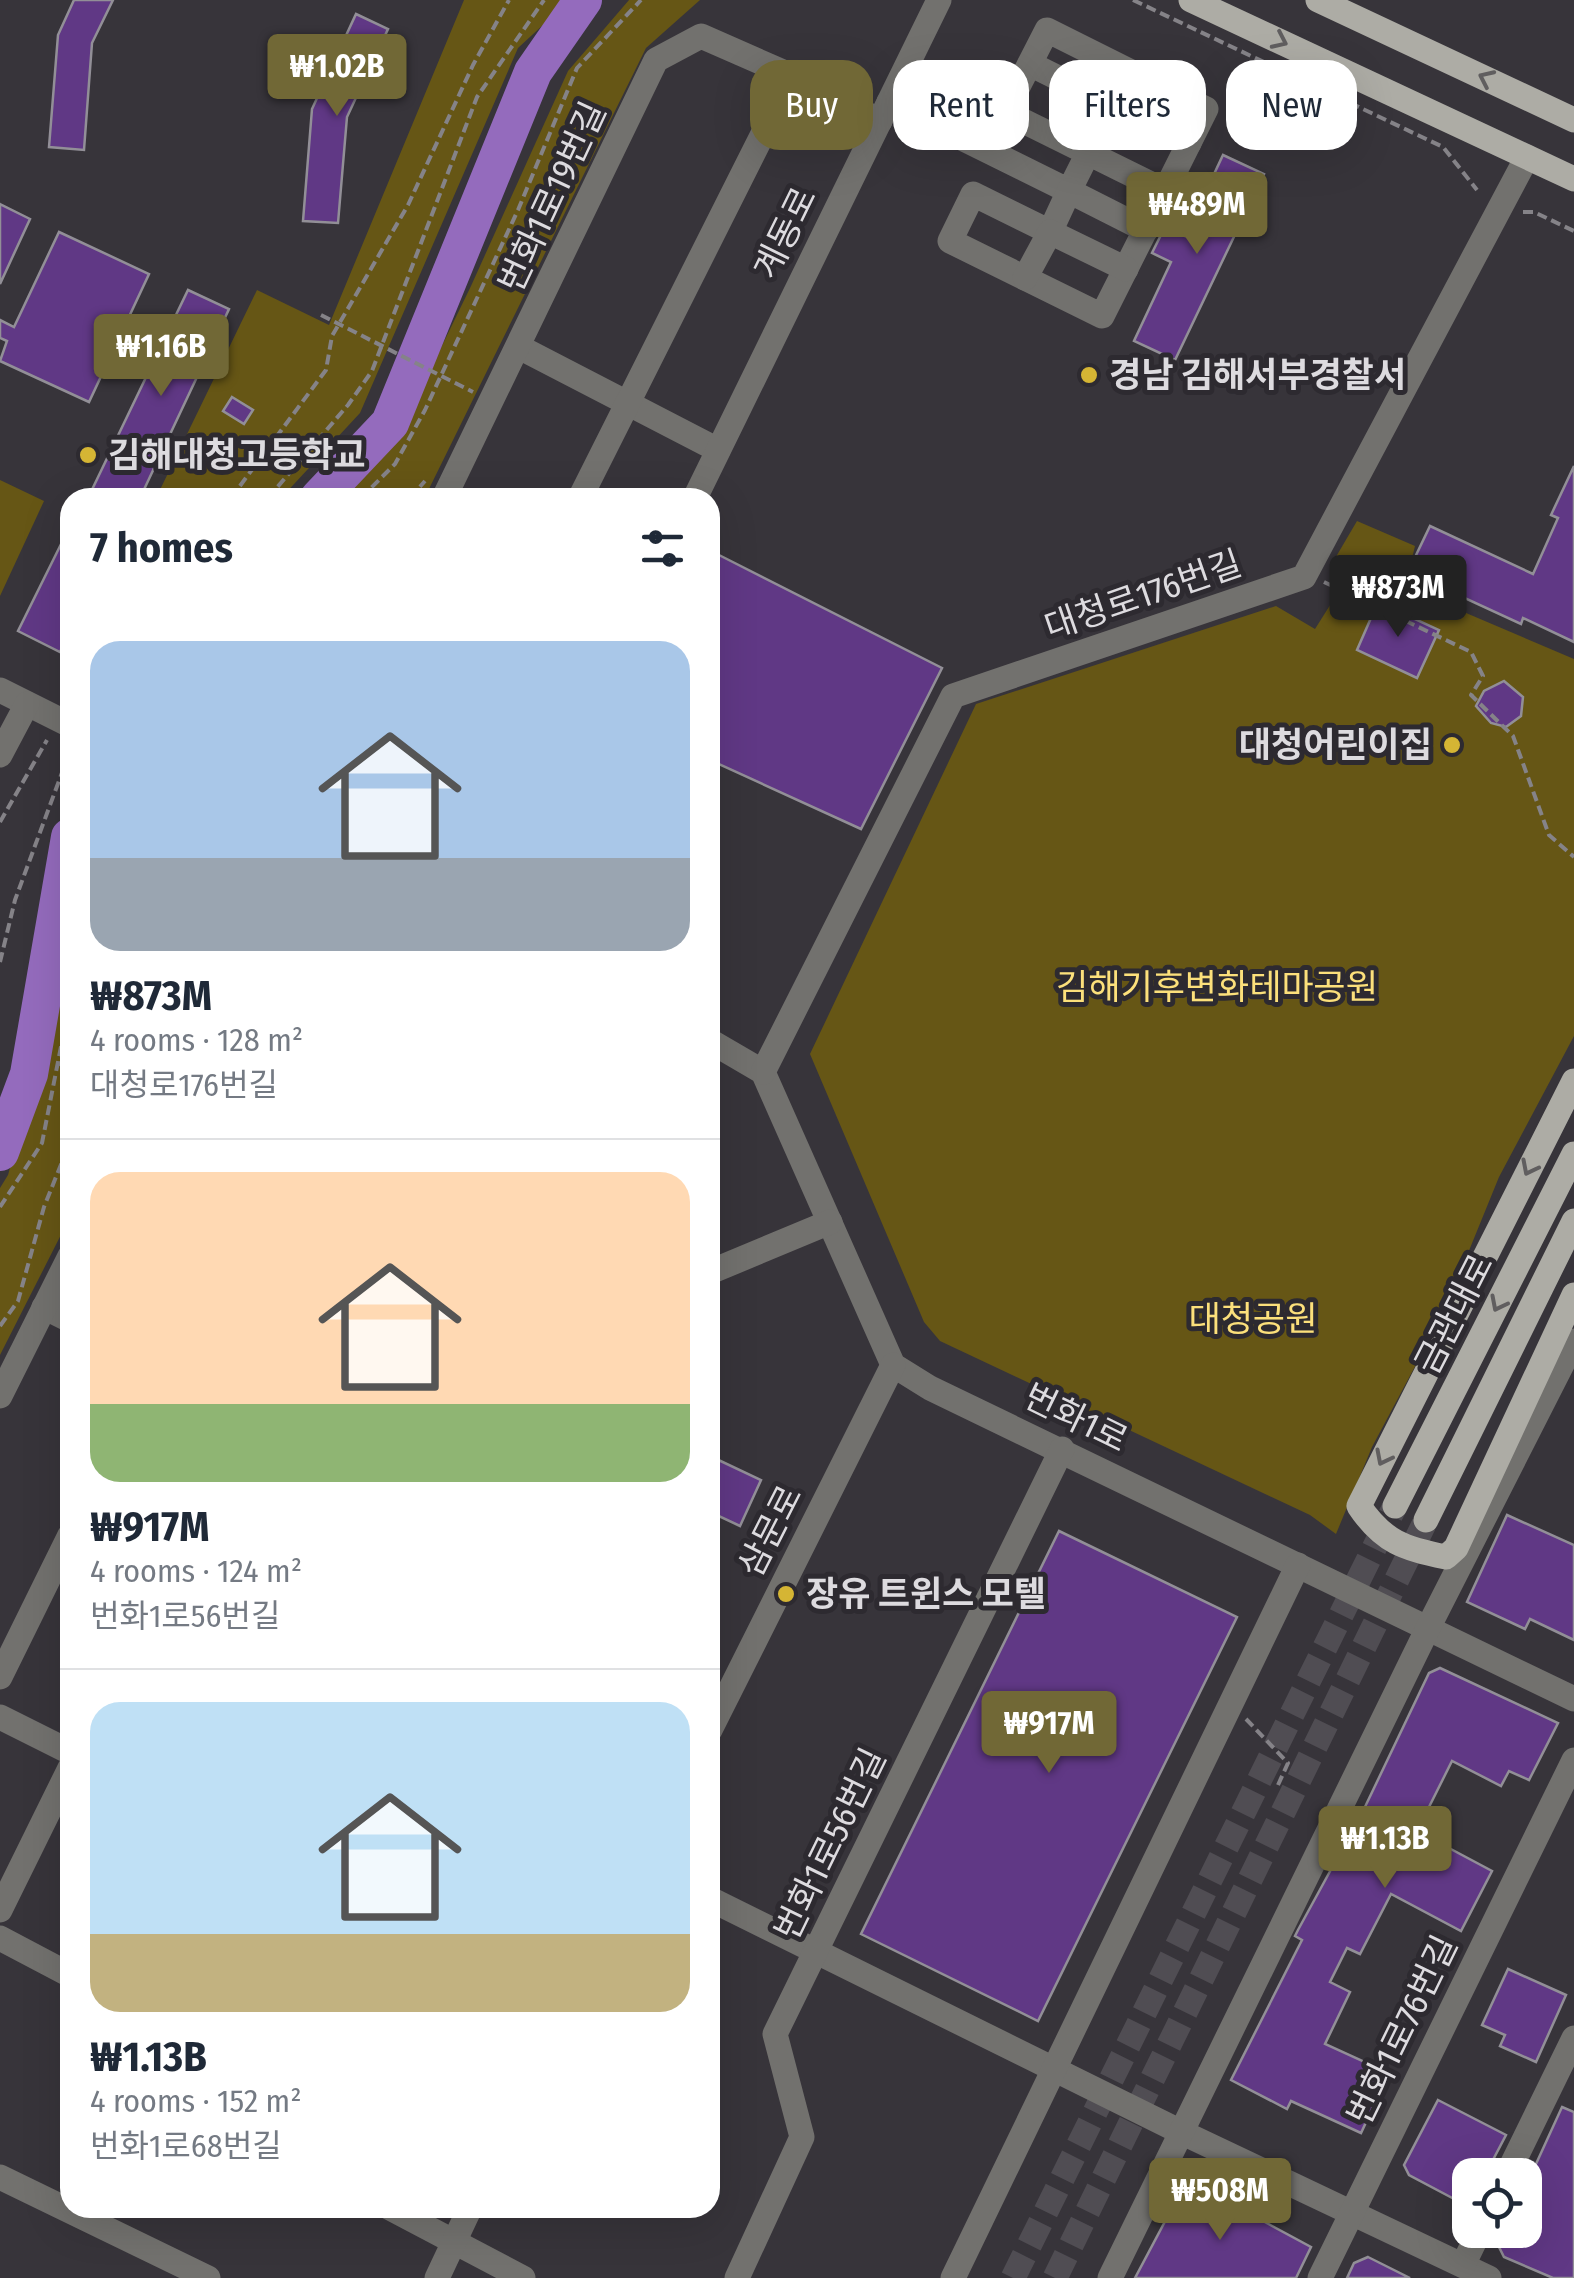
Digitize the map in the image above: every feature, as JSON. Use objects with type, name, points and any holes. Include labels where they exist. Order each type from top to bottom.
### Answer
[{"type":"main road","points":[[1192,0],[1574,181]]},
{"type":"main road","points":[[1318,0],[1570,117]]},
{"type":"main road","points":[[1574,1081],[1359,1506],[1392,1542],[1446,1557],[1456,1548],[1574,1295]]},
{"type":"main road","name":"금관대로","points":[[1396,1506],[1574,1154]]},
{"type":"main road","name":"금관대로","points":[[1426,1520],[1574,1221]]},
{"type":"street","name":"계동로","points":[[700,488],[939,0]]},
{"type":"street","points":[[1107,60],[1047,30],[1006,112],[1165,191]]},
{"type":"street","name":"번화1로19번길","points":[[449,488],[656,60],[701,36],[756,60]]},
{"type":"street","points":[[1030,64],[1049,74]]},
{"type":"street","points":[[873,108],[1069,191],[1146,230]]},
{"type":"street","points":[[585,488],[755,150]]},
{"type":"street","points":[[1026,278],[1090,150]]},
{"type":"street","points":[[1126,269],[973,194],[950,241],[1102,316],[1146,230],[1185,150]]},
{"type":"street","points":[[1306,574],[1537,162]]},
{"type":"street","points":[[519,347],[718,450]]},
{"type":"street","name":"대청로176번길","points":[[763,1072],[953,696],[1306,574]]},
{"type":"street","points":[[0,690],[32,706],[60,729]]},
{"type":"street","points":[[0,756],[32,706]]},
{"type":"street","points":[[720,1048],[763,1072],[893,1364]]},
{"type":"street","points":[[720,1268],[830,1222]]},
{"type":"street","points":[[0,1396],[60,1276]]},
{"type":"street","points":[[44,1307],[60,1315]]},
{"type":"street","points":[[1110,2278],[1428,1628],[1574,1341]]},
{"type":"street","name":"번화1로","points":[[893,1364],[930,1388],[1574,1700]]},
{"type":"street","name":"삼문로","points":[[720,1710],[893,1364]]},
{"type":"street","name":"번화1로56번길","points":[[737,2278],[802,2137],[775,2034],[1062,1450]]},
{"type":"street","points":[[0,1676],[60,1555]]},
{"type":"street","points":[[953,2278],[1298,1565]]},
{"type":"street","points":[[0,1717],[60,1747]]},
{"type":"street","name":"번화1로76번길","points":[[1320,2278],[1574,1760]]},
{"type":"street","points":[[0,1910],[60,1788]]},
{"type":"street","points":[[720,1904],[1489,2278]]},
{"type":"street","points":[[0,1938],[60,1969]]},
{"type":"street","points":[[1515,2158],[1574,2038]]},
{"type":"street","points":[[0,2177],[60,2206]]},
{"type":"street","points":[[84,2218],[208,2278]]},
{"type":"street","points":[[409,2218],[523,2278]]},
{"type":"street","points":[[437,2278],[465,2218]]},
{"type":"street","points":[[1462,2265],[1471,2248]]},
{"type":"path","points":[[238,488],[326,370],[332,336],[408,205],[473,65],[510,0]]},
{"type":"path","points":[[277,488],[372,371],[477,97],[544,0]]},
{"type":"path","points":[[371,488],[395,464],[425,410],[510,227],[577,68],[642,0]]},
{"type":"path","points":[[1133,0],[1443,147],[1477,190]]},
{"type":"path","points":[[1521,212],[1534,212],[1574,231]]},
{"type":"path","points":[[321,314],[458,385]]},
{"type":"path","points":[[1306,574],[1471,652],[1484,676],[1471,694],[1514,736],[1549,835],[1574,857]]},
{"type":"path","points":[[0,822],[60,729]]},
{"type":"path","points":[[0,962],[15,900],[60,778]]},
{"type":"path","points":[[0,1207],[42,1144],[60,1053]]},
{"type":"path","points":[[0,1326],[18,1301],[44,1207],[60,1167]]},
{"type":"path","points":[[1231,1704],[1288,1763],[1278,1785]]},
{"type":"green space","points":[[464,0],[570,0],[518,48],[360,413],[290,488],[161,488],[257,290],[329,325]]},
{"type":"green space","points":[[629,0],[700,0],[646,48],[429,488],[347,488],[398,436],[568,71]]},
{"type":"green space","points":[[0,480],[44,501],[0,596]]},
{"type":"green space","name":"김해기후변화테마공원","points":[[1357,521],[1415,546],[1405,587],[1574,659],[1574,1036],[1499,1177],[1444,1312],[1372,1447],[1336,1534],[1310,1515],[940,1341],[924,1322],[810,1054],[976,704],[1276,606],[1315,629],[1344,583],[1330,567]]},
{"type":"green space","points":[[60,954],[60,1237],[0,1355],[0,1188],[8,1175],[30,1097]]},
{"type":"building","points":[[74,0],[113,0],[92,43],[84,150],[49,147],[58,35]]},
{"type":"building","points":[[356,14],[388,29],[347,117],[338,223],[303,221],[312,109]]},
{"type":"building","points":[[1223,155],[1264,174],[1175,360],[1134,341],[1171,262],[1152,253],[1165,227],[1185,236]]},
{"type":"building","points":[[0,204],[30,219],[0,284]]},
{"type":"building","points":[[59,232],[149,274],[89,402],[0,361],[7,341],[0,338],[0,320],[14,327]]},
{"type":"building","points":[[188,290],[229,309],[145,488],[93,488]]},
{"type":"building","points":[[232,397],[253,410],[244,424],[223,411]]},
{"type":"building","points":[[1574,466],[1574,642],[1523,618],[1521,624],[1408,572],[1430,526],[1533,574],[1558,518],[1551,515]]},
{"type":"building","points":[[60,546],[60,652],[18,631]]},
{"type":"building","points":[[720,556],[942,668],[861,829],[720,765]]},
{"type":"building","points":[[1378,602],[1439,630],[1417,678],[1357,650]]},
{"type":"building","points":[[1504,681],[1523,697],[1521,716],[1506,727],[1491,723],[1476,706],[1484,691]]},
{"type":"building","points":[[720,1461],[761,1480],[740,1526],[720,1517]]},
{"type":"building","points":[[1507,1515],[1574,1545],[1574,1640],[1530,1619],[1525,1629],[1467,1602]]},
{"type":"building","points":[[1059,1531],[1237,1617],[1038,2021],[861,1934]]},
{"type":"building","points":[[1440,1668],[1558,1723],[1529,1780],[1509,1771],[1501,1786],[1452,1761],[1417,1831],[1492,1871],[1461,1931],[1391,1894],[1360,1954],[1347,1948],[1330,1982],[1350,1992],[1325,2044],[1389,2073],[1361,2133],[1291,2101],[1287,2109],[1231,2080],[1302,1940],[1295,1936],[1298,1930],[1364,1809],[1429,1673]]},
{"type":"building","points":[[1508,1969],[1566,1995],[1536,2062],[1500,2046],[1505,2035],[1482,2025]]},
{"type":"building","points":[[1438,2100],[1506,2135],[1494,2158],[1452,2158],[1452,2198],[1409,2175],[1404,2165]]},
{"type":"building","points":[[1562,2107],[1574,2112],[1574,2278],[1553,2278],[1504,2257],[1500,2248],[1542,2248],[1542,2158],[1539,2158]]},
{"type":"building","points":[[1187,2180],[1311,2247],[1296,2278],[1135,2278]]},
{"type":"building","points":[[1368,2257],[1410,2278],[1347,2278],[1354,2263]]},
{"type":"waterway","points":[[328,488],[390,423],[533,72],[583,0]]},
{"type":"waterway","points":[[0,1152],[29,1074],[60,895]]},
{"type":"tunnel","points":[[1013,2278],[1395,1506]]},
{"type":"tunnel","points":[[1055,2278],[1426,1520]]},
{"type":"place","name":"경남 김해서부경찰서","points":[[1089,375]]},
{"type":"place","name":"김해대청고등학교","points":[[88,455]]},
{"type":"place","name":"대청어린이집","points":[[1452,745]]},
{"type":"place","name":"장유 트윈스 모텔","points":[[786,1594]]},
{"type":"park label","name":"대청공원","points":[[1253,1319]]}]
